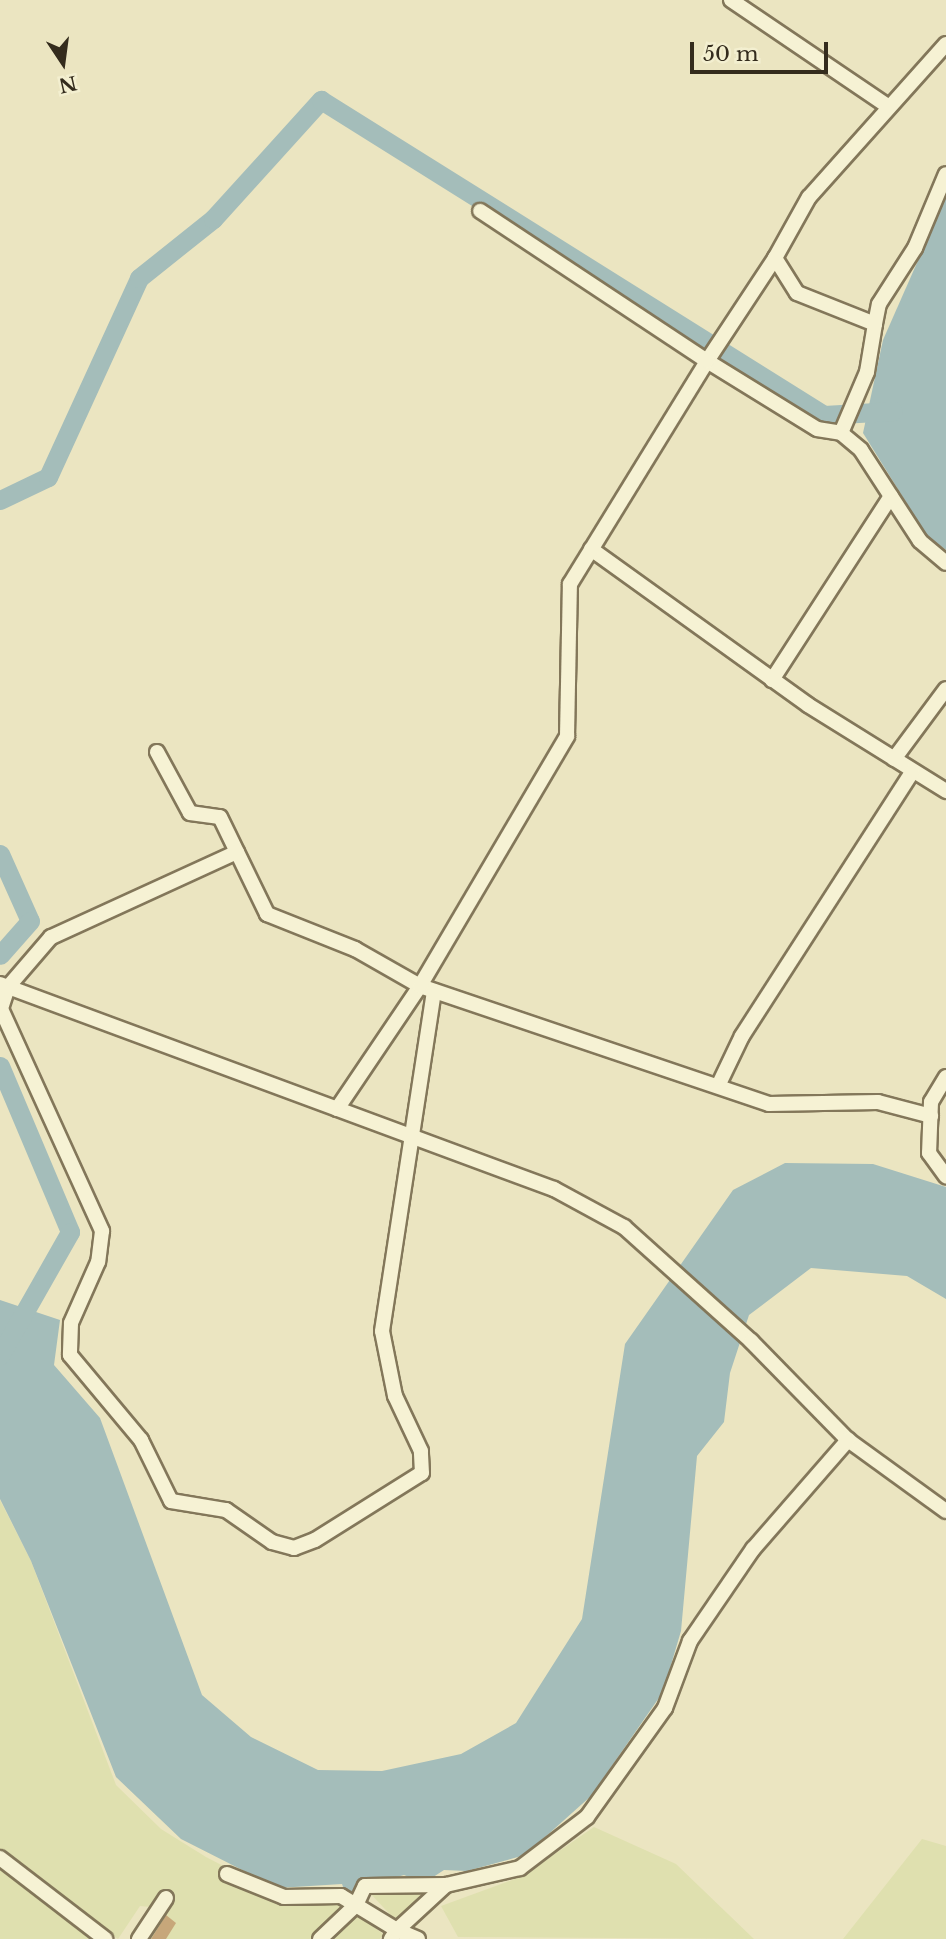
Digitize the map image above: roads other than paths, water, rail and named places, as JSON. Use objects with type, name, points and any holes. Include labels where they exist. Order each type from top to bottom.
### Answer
[{"type":"street","points":[[731,0],[886,105]]},
{"type":"street","points":[[337,1109],[427,989],[567,736],[570,584],[707,361],[775,258],[809,197],[886,105],[946,44]]},
{"type":"street","points":[[841,433],[867,372],[879,304],[915,248],[946,174]]},
{"type":"street","points":[[480,211],[707,361],[817,429],[841,433],[861,450],[920,541],[946,563]]},
{"type":"street","points":[[775,258],[797,293],[874,324]]},
{"type":"street","points":[[772,680],[891,496]]},
{"type":"street","points":[[591,549],[772,680],[946,791]]},
{"type":"street","points":[[894,759],[946,689]]},
{"type":"street","points":[[157,752],[190,813],[220,817],[267,915],[355,949],[427,989],[769,1104],[878,1102],[931,1116]]},
{"type":"street","points":[[718,1086],[742,1036],[913,771]]},
{"type":"street","points":[[237,852],[51,937],[4,985],[1,1009],[102,1231],[98,1262],[71,1323],[70,1355],[141,1440],[170,1502],[226,1510],[272,1542],[294,1548],[314,1540],[422,1473],[421,1451],[395,1396],[382,1331],[388,1269],[414,1137],[427,989]]},
{"type":"street","points":[[4,985],[554,1189],[624,1227],[751,1341],[848,1440],[946,1511]]},
{"type":"street","points":[[946,1077],[931,1102],[929,1153],[946,1176]]},
{"type":"street","points":[[320,1939],[356,1905],[365,1885],[446,1885],[520,1868],[587,1816],[666,1708],[690,1641],[753,1549],[848,1440]]},
{"type":"street","points":[[0,1858],[105,1939]]},
{"type":"street","points":[[227,1874],[284,1897],[341,1896],[394,1934],[418,1939]]},
{"type":"street","points":[[394,1934],[446,1885]]},
{"type":"street","points":[[139,1939],[166,1898]]},
{"type":"water","points":[[946,197],[946,550],[927,536],[863,433],[883,340]]},
{"type":"water","points":[[785,1163],[873,1164],[946,1187],[946,1299],[907,1276],[811,1268],[749,1315],[730,1373],[724,1422],[697,1456],[681,1631],[663,1692],[591,1796],[525,1855],[467,1871],[444,1870],[424,1883],[404,1875],[365,1886],[355,1899],[346,1895],[342,1884],[278,1888],[181,1839],[116,1777],[31,1561],[0,1499],[0,1300],[60,1320],[54,1365],[100,1418],[202,1695],[251,1737],[318,1770],[382,1771],[461,1754],[516,1723],[582,1619],[625,1344],[733,1190]]},
{"type":"waterway","points":[[0,500],[48,477],[139,278],[213,219],[321,100],[824,415],[893,411]]},
{"type":"waterway","points":[[0,854],[30,921],[0,955]]},
{"type":"waterway","points":[[0,1066],[70,1232],[0,1355]]}]
